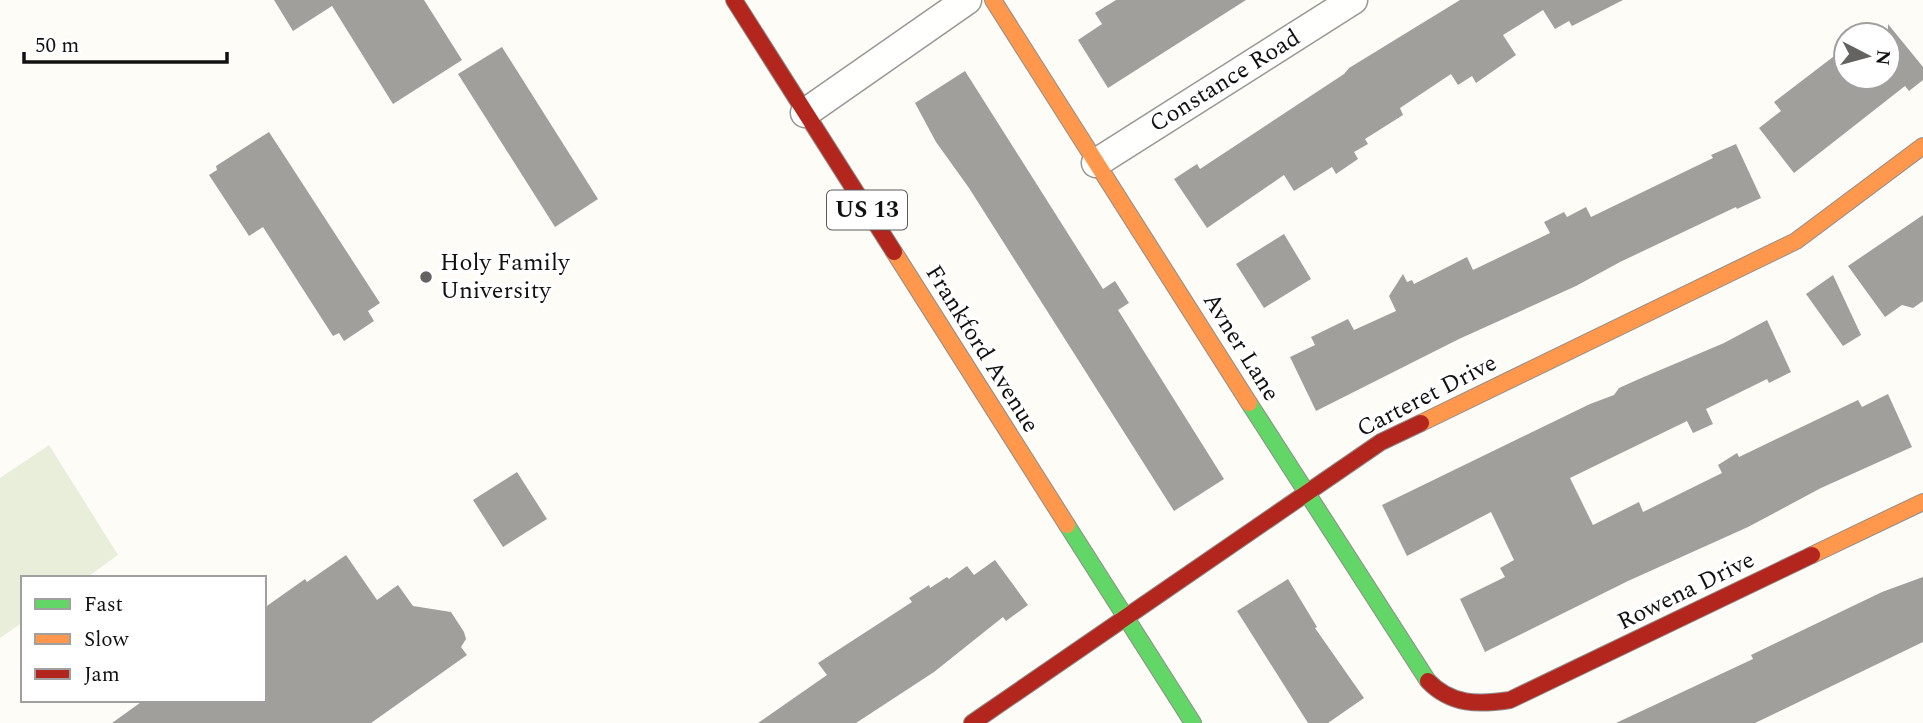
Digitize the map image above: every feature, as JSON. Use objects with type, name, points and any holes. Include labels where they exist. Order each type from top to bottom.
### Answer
[{"type":"street","name":"Frankford Avenue","points":[[734,0],[1193,723]]},
{"type":"street","points":[[805,113],[967,0]]},
{"type":"street","name":"Avner Lane","points":[[993,0],[1421,674],[1438,693],[1464,704]]},
{"type":"street","name":"Constance Road","points":[[1096,163],[1353,0]]},
{"type":"street","name":"Carteret Drive","points":[[972,723],[1381,442],[1796,241],[1923,146]]},
{"type":"street","name":"Rowena Drive","points":[[1464,704],[1485,705],[1510,701],[1923,502]]},
{"type":"green space","points":[[49,445],[118,555],[89,576],[21,576],[21,623],[0,638],[0,478]]},
{"type":"building","points":[[274,0],[424,0],[462,60],[393,104],[332,6],[293,31]]},
{"type":"building","points":[[1116,0],[1246,0],[1108,88],[1078,40],[1102,24],[1095,13]]},
{"type":"building","points":[[1460,0],[1623,0],[1572,26],[1569,21],[1555,29],[1543,10],[1503,35],[1516,55],[1476,83],[1472,76],[1458,85],[1451,74],[1400,108],[1403,115],[1365,139],[1368,144],[1354,152],[1358,159],[1336,174],[1332,167],[1294,191],[1284,175],[1207,228],[1174,179],[1197,164],[1200,169],[1344,74],[1349,68]]},
{"type":"building","points":[[1902,41],[1923,67],[1923,80],[1909,91],[1905,86],[1902,88]]},
{"type":"building","points":[[502,47],[598,199],[555,227],[458,74]]},
{"type":"building","points":[[1832,58],[1832,91],[1899,91],[1794,173],[1759,128],[1781,111],[1774,102]]},
{"type":"building","points":[[965,71],[1103,289],[1115,281],[1129,303],[1118,310],[1224,479],[1174,511],[969,188],[936,142],[915,103]]},
{"type":"building","points":[[269,132],[380,303],[368,311],[374,321],[344,341],[339,333],[333,336],[263,227],[249,236],[209,175],[217,170],[216,166]]},
{"type":"building","points":[[1736,144],[1761,198],[1737,209],[1736,207],[1576,286],[1459,339],[1316,411],[1290,357],[1315,345],[1311,337],[1348,319],[1354,330],[1396,311],[1389,296],[1403,274],[1407,282],[1412,280],[1414,284],[1467,257],[1473,270],[1550,233],[1544,222],[1564,212],[1567,217],[1586,207],[1591,217],[1713,158],[1711,155]]},
{"type":"building","points":[[1923,215],[1923,301],[1913,308],[1902,305],[1885,317],[1848,266]]},
{"type":"building","points":[[1284,234],[1311,279],[1264,308],[1236,264]]},
{"type":"building","points":[[1833,275],[1861,335],[1843,346],[1806,294]]},
{"type":"building","points":[[1767,320],[1791,372],[1769,383],[1767,379],[1706,409],[1713,424],[1693,433],[1687,421],[1570,478],[1593,525],[1639,502],[1643,512],[1722,473],[1718,465],[1737,453],[1739,457],[1858,400],[1862,407],[1888,394],[1912,447],[1821,488],[1748,527],[1628,581],[1485,652],[1460,599],[1505,577],[1500,568],[1514,560],[1491,512],[1407,556],[1382,505],[1590,404],[1614,395],[1619,388],[1724,343]]},
{"type":"building","points":[[517,472],[547,519],[503,547],[473,500]]},
{"type":"building","points":[[346,555],[377,600],[398,585],[413,606],[451,612],[464,632],[466,639],[461,647],[467,655],[371,723],[112,723],[141,702],[266,702],[266,607],[305,579],[307,582]]},
{"type":"building","points":[[995,560],[1028,605],[1006,621],[1003,617],[934,672],[856,723],[758,723],[827,675],[818,663],[912,602],[909,598],[929,585],[930,588],[947,577],[949,579],[967,566],[974,575]]},
{"type":"building","points":[[1923,577],[1923,642],[1755,723],[1616,723],[1753,659],[1751,655],[1882,592]]},
{"type":"building","points":[[1288,579],[1317,627],[1315,628],[1364,698],[1328,723],[1308,723],[1237,611]]},
{"type":"traffic: fast","points":[[1249,403],[1428,681]]},
{"type":"traffic: fast","points":[[1067,525],[1193,723]]},
{"type":"traffic: slow","points":[[993,0],[1249,403]]},
{"type":"traffic: slow","points":[[1421,423],[1796,241],[1923,146]]},
{"type":"traffic: slow","points":[[894,252],[1067,525]]},
{"type":"traffic: slow","points":[[1812,555],[1923,502]]},
{"type":"traffic: jam","points":[[734,0],[894,252]]},
{"type":"traffic: jam","points":[[972,723],[1381,442],[1421,423]]},
{"type":"traffic: jam","points":[[1428,681],[1456,699],[1476,703],[1510,700],[1812,555]]},
{"type":"place","name":"Holy Family University","points":[[426,277]]}]
